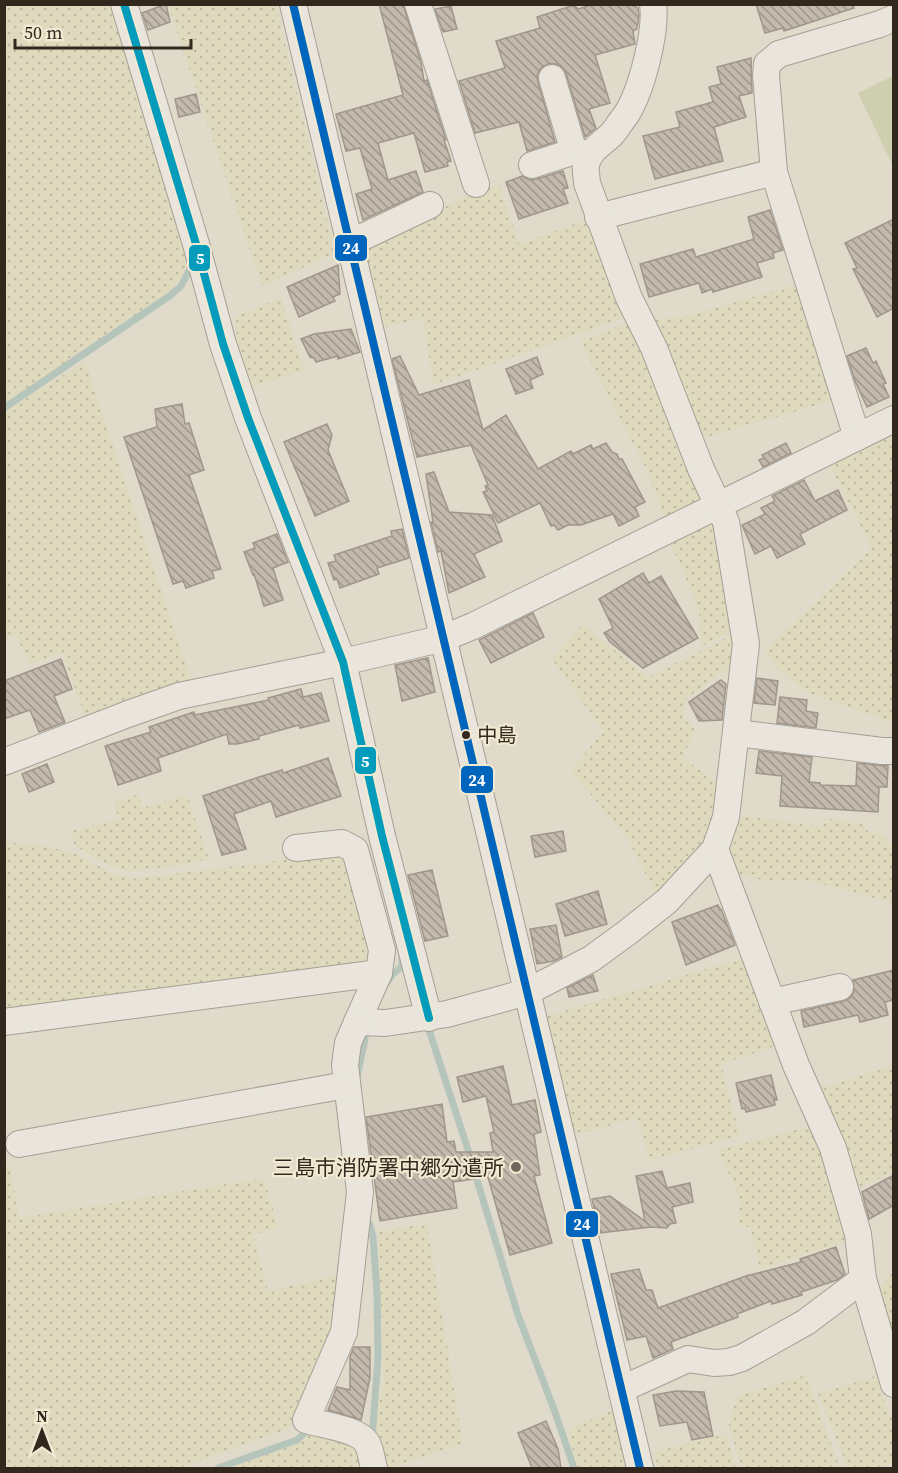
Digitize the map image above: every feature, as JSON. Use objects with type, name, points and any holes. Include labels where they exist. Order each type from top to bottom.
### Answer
[{"type":"street","points":[[123,4],[244,408],[343,662],[382,836],[394,953],[348,1043],[345,1065],[346,1085],[360,1192],[352,1270],[344,1332],[306,1420],[346,1430],[362,1437],[367,1444],[374,1468]]},
{"type":"street","points":[[293,4],[640,1468]]},
{"type":"street","points":[[418,4],[476,184]]},
{"type":"street","points":[[532,165],[582,153],[613,133],[639,90],[651,34],[653,4]]},
{"type":"street","points":[[857,437],[774,172],[766,76],[768,64],[779,54],[894,18]]},
{"type":"street","points":[[357,1022],[385,1023],[429,1018],[527,992],[591,958],[667,901],[715,849],[726,817],[746,644],[726,522],[702,469],[654,348],[629,298],[598,217],[587,183],[582,153],[552,78]]},
{"type":"street","points":[[598,217],[774,172]]},
{"type":"street","points":[[350,243],[430,205]]},
{"type":"street","points":[[4,762],[180,696],[444,638],[473,626],[894,419]]},
{"type":"street","points":[[737,733],[894,751]]},
{"type":"street","points":[[296,848],[342,843],[355,850],[394,953],[429,1018]]},
{"type":"street","points":[[715,849],[796,1065],[833,1148],[858,1234],[863,1279],[894,1384]]},
{"type":"street","points":[[4,1022],[394,953]]},
{"type":"street","points":[[772,1002],[840,987]]},
{"type":"street","points":[[19,1144],[346,1085]]},
{"type":"street","points":[[622,1389],[688,1359],[714,1363],[742,1358],[806,1322],[863,1279]]},
{"type":"shaded area","points":[[4,5],[118,5],[189,265],[171,291],[5,405]]},
{"type":"shaded area","points":[[168,5],[276,5],[335,253],[262,286]]},
{"type":"shaded area","points":[[499,185],[519,244],[586,220],[624,318],[433,385],[423,318],[381,328],[362,247],[466,196]]},
{"type":"shaded area","points":[[791,286],[796,287],[834,400],[700,439],[653,326],[655,320],[686,316]]},
{"type":"shaded area","points":[[281,298],[304,370],[252,387],[237,342],[236,316]]},
{"type":"shaded area","points":[[622,325],[631,327],[644,350],[704,499],[667,524],[647,470],[580,341]]},
{"type":"shaded area","points":[[85,361],[194,688],[87,721],[62,653],[29,664],[16,635],[5,638],[5,412]]},
{"type":"shaded area","points":[[893,436],[893,723],[809,693],[777,668],[765,651],[872,548],[830,466]]},
{"type":"shaded area","points":[[713,524],[719,525],[735,629],[701,647],[699,614],[694,597],[670,543]]},
{"type":"shaded area","points":[[582,624],[648,677],[736,633],[737,662],[687,698],[683,716],[696,731],[682,757],[723,787],[712,847],[660,902],[627,838],[571,771],[603,731],[552,659]]},
{"type":"shaded area","points":[[138,794],[143,808],[187,795],[209,859],[129,872],[102,862],[74,845],[72,831],[119,819],[113,803]]},
{"type":"shaded area","points":[[747,816],[821,827],[825,818],[866,825],[866,830],[883,835],[888,844],[893,846],[893,903],[811,881],[762,880],[729,872],[724,856],[734,819]]},
{"type":"shaded area","points":[[4,842],[42,845],[76,854],[110,872],[132,879],[341,853],[352,861],[374,950],[371,966],[5,1016]]},
{"type":"shaded area","points":[[747,957],[778,1045],[721,1064],[740,1136],[650,1160],[637,1118],[578,1134],[571,1125],[544,1017]]},
{"type":"shaded area","points":[[893,1065],[893,1172],[851,1192],[817,1089]]},
{"type":"shaded area","points":[[808,1127],[819,1134],[850,1240],[760,1269],[750,1227],[738,1227],[739,1201],[718,1150]]},
{"type":"shaded area","points":[[10,1165],[19,1218],[264,1178],[278,1227],[253,1235],[268,1291],[341,1275],[336,1330],[297,1417],[287,1429],[184,1468],[5,1468],[5,1166]]},
{"type":"shaded area","points":[[427,1224],[463,1444],[392,1467],[384,1467],[373,1427],[384,1382],[378,1231]]},
{"type":"shaded area","points":[[893,1272],[893,1363],[878,1291]]},
{"type":"shaded area","points":[[806,1375],[840,1468],[742,1468],[729,1426],[731,1412],[739,1395]]},
{"type":"shaded area","points":[[876,1376],[893,1420],[893,1464],[880,1468],[848,1468],[818,1394]]},
{"type":"shaded area","points":[[614,1410],[628,1468],[578,1468],[569,1431],[579,1424]]},
{"type":"shaded area","points":[[311,1432],[352,1437],[369,1468],[230,1468],[301,1442]]},
{"type":"shaded area","points":[[726,1434],[736,1468],[658,1468],[654,1452]]},
{"type":"green space","points":[[894,77],[893,166],[858,93]]},
{"type":"building","points":[[166,4],[170,22],[148,30],[142,13]]},
{"type":"building","points":[[379,4],[403,4],[421,62],[424,81],[427,80],[451,161],[447,162],[448,166],[425,172],[414,133],[378,143],[388,180],[416,171],[423,192],[363,220],[356,194],[372,189],[360,148],[346,151],[336,114],[403,95]]},
{"type":"building","points":[[595,4],[629,4],[638,8],[639,16],[637,29],[633,31],[635,44],[595,55],[610,103],[589,109],[596,128],[585,137],[566,73],[556,64],[548,64],[541,68],[537,75],[555,142],[527,151],[519,122],[475,133],[459,81],[505,68],[496,41],[540,28],[537,17],[574,5],[578,9]]},
{"type":"building","points":[[756,4],[853,4],[854,8],[784,31],[783,28],[765,33]]},
{"type":"building","points":[[451,6],[457,29],[443,32],[435,9]]},
{"type":"building","points":[[751,58],[752,93],[739,96],[746,117],[714,127],[723,161],[655,179],[643,136],[680,127],[676,112],[713,102],[709,87],[721,84],[717,67]]},
{"type":"building","points":[[196,94],[200,112],[179,117],[175,99]]},
{"type":"building","points":[[563,171],[568,188],[563,189],[568,203],[519,219],[506,182],[522,176],[529,180],[537,179]]},
{"type":"building","points":[[770,210],[783,250],[773,253],[774,258],[757,263],[762,277],[713,292],[712,289],[702,293],[699,283],[649,297],[640,264],[693,249],[696,257],[754,239],[748,217]]},
{"type":"building","points":[[894,219],[894,308],[877,317],[853,269],[857,268],[845,243]]},
{"type":"building","points":[[338,265],[340,294],[333,297],[335,301],[299,317],[287,287]]},
{"type":"building","points":[[351,329],[360,352],[338,359],[338,356],[316,362],[310,357],[301,339],[314,334]]},
{"type":"building","points":[[866,348],[873,363],[876,361],[886,383],[883,384],[889,397],[867,407],[847,356]]},
{"type":"building","points":[[400,356],[419,395],[469,380],[483,430],[506,415],[538,469],[571,451],[573,454],[591,445],[593,449],[606,443],[619,459],[622,459],[645,502],[635,507],[639,516],[619,526],[613,514],[581,525],[568,525],[558,530],[554,525],[551,526],[540,503],[498,523],[483,492],[487,491],[485,486],[488,485],[471,445],[417,457],[392,359]]},
{"type":"building","points":[[537,357],[543,374],[530,380],[533,388],[516,394],[506,369]]},
{"type":"building","points":[[182,404],[185,424],[189,423],[204,470],[189,475],[221,569],[212,571],[214,578],[186,588],[183,581],[173,584],[124,437],[157,427],[155,409]]},
{"type":"building","points":[[327,424],[332,435],[328,450],[349,501],[315,516],[284,442]]},
{"type":"building","points":[[786,443],[791,453],[763,467],[759,460],[764,458],[762,455]]},
{"type":"building","points":[[434,472],[449,512],[492,515],[502,541],[474,554],[485,577],[449,593],[441,551],[438,552],[431,522],[433,522],[426,474]]},
{"type":"building","points":[[804,480],[815,501],[838,490],[847,510],[800,534],[805,544],[777,558],[771,546],[755,554],[742,525],[765,514],[761,508],[775,501],[772,496]]},
{"type":"building","points":[[402,529],[409,558],[377,568],[379,574],[340,588],[337,579],[334,580],[328,563],[336,561],[334,555],[392,536],[391,531]]},
{"type":"building","points":[[277,534],[288,562],[273,568],[283,600],[264,606],[244,552],[255,548],[253,543]]},
{"type":"building","points":[[643,573],[649,583],[661,576],[698,638],[643,668],[610,642],[604,633],[613,628],[599,599]]},
{"type":"building","points":[[533,613],[544,637],[491,663],[479,640]]},
{"type":"building","points":[[428,658],[435,692],[402,701],[395,665]]},
{"type":"building","points":[[61,659],[72,689],[54,696],[65,722],[39,732],[30,710],[4,719],[4,681]]},
{"type":"building","points":[[757,678],[778,681],[775,705],[754,703]]},
{"type":"building","points":[[721,680],[726,684],[722,720],[699,721],[689,702]]},
{"type":"building","points":[[301,689],[303,697],[321,693],[329,721],[300,728],[299,725],[237,744],[229,744],[227,734],[158,758],[161,771],[118,785],[105,746],[151,732],[149,727],[194,712],[195,715],[269,700],[268,698]]},
{"type":"building","points":[[780,697],[807,700],[806,711],[818,713],[816,728],[777,723]]},
{"type":"building","points":[[759,751],[812,757],[809,782],[820,783],[820,785],[856,786],[857,763],[888,766],[887,787],[879,787],[878,812],[780,806],[782,776],[756,773]]},
{"type":"building","points":[[328,758],[341,796],[276,817],[271,801],[234,814],[246,849],[222,855],[203,796],[282,770],[283,773]]},
{"type":"building","points":[[47,764],[54,782],[29,792],[22,774]]},
{"type":"building","points":[[563,831],[566,851],[535,857],[531,836]]},
{"type":"building","points":[[432,870],[448,936],[425,941],[408,875]]},
{"type":"building","points":[[598,891],[607,924],[565,936],[556,904]]},
{"type":"building","points":[[718,905],[735,945],[686,965],[672,922]]},
{"type":"building","points":[[556,925],[562,957],[537,964],[530,929]]},
{"type":"building","points":[[894,970],[894,1000],[885,1002],[888,1015],[860,1022],[858,1015],[804,1027],[801,1011],[844,1001],[854,992],[853,980]]},
{"type":"building","points":[[593,975],[598,991],[569,997],[567,988]]},
{"type":"building","points":[[503,1066],[512,1105],[535,1100],[541,1132],[534,1134],[540,1175],[534,1176],[552,1243],[510,1255],[488,1177],[453,1182],[457,1208],[380,1221],[366,1117],[442,1104],[447,1142],[454,1141],[456,1152],[493,1152],[490,1133],[494,1132],[486,1096],[463,1102],[457,1077]]},
{"type":"building","points":[[771,1075],[777,1100],[774,1100],[775,1105],[746,1112],[745,1108],[742,1109],[736,1083]]},
{"type":"building","points":[[662,1171],[667,1188],[690,1183],[693,1202],[672,1207],[676,1223],[670,1224],[667,1228],[651,1227],[600,1233],[592,1199],[610,1196],[645,1221],[636,1176]]},
{"type":"building","points":[[894,1175],[894,1205],[869,1219],[862,1192]]},
{"type":"building","points":[[836,1247],[845,1274],[837,1280],[801,1292],[802,1295],[772,1304],[771,1301],[737,1314],[738,1317],[671,1342],[673,1349],[653,1358],[646,1336],[627,1340],[611,1274],[639,1269],[646,1290],[652,1290],[658,1308],[746,1276],[801,1262],[800,1259]]},
{"type":"building","points":[[354,1347],[370,1347],[370,1378],[361,1420],[328,1410],[337,1387],[350,1390],[350,1357]]},
{"type":"building","points":[[676,1391],[704,1392],[713,1436],[692,1440],[687,1422],[660,1426],[653,1395]]},
{"type":"building","points":[[546,1421],[558,1449],[561,1468],[532,1468],[518,1433]]},
{"type":"waterway","points":[[4,408],[171,295],[181,286],[193,263]]},
{"type":"waterway","points":[[387,983],[402,966],[402,956]]},
{"type":"waterway","points":[[429,1030],[471,1159]]},
{"type":"waterway","points":[[357,1077],[365,1039]]},
{"type":"waterway","points":[[474,1170],[518,1315],[574,1468]]},
{"type":"waterway","points":[[369,1223],[373,1236],[377,1294],[378,1358],[372,1439]]},
{"type":"waterway","points":[[218,1468],[297,1440],[312,1426]]},
{"type":"transit line","name":"5","points":[[124,4],[196,244],[223,344],[248,418],[343,662],[382,836],[429,1018]]},
{"type":"transit line","name":"24","points":[[293,4],[640,1468]]},
{"type":"place","name":"中島","points":[[466,735]]},
{"type":"place","name":"三島市消防署中郷分遣所","points":[[516,1167]]}]
